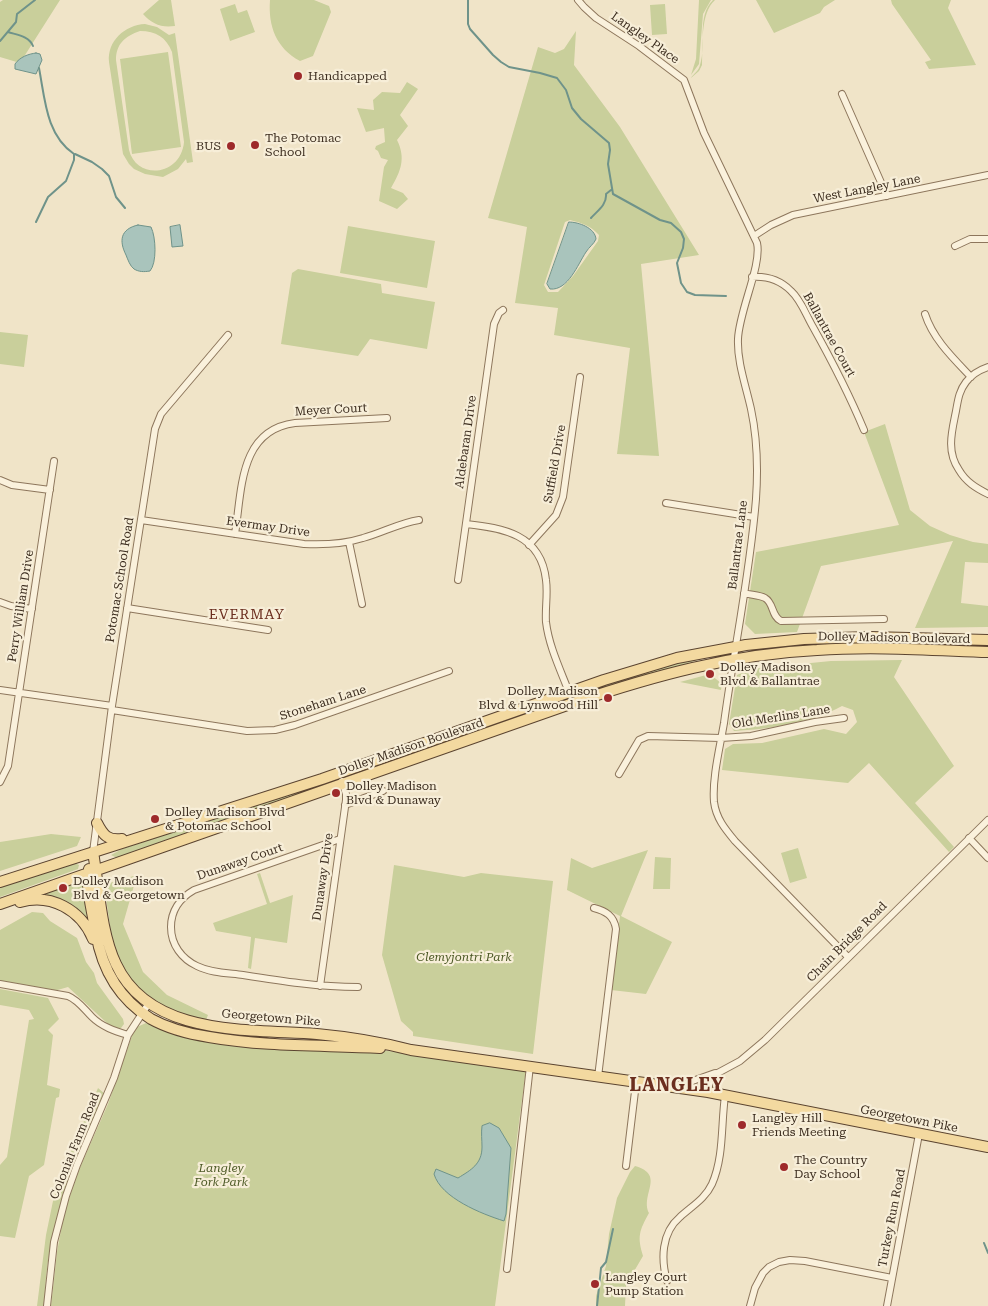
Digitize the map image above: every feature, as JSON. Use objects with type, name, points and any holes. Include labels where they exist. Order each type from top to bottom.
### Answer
[{"type":"main road","name":"Dolley Madison Boulevard","points":[[0,882],[339,773],[569,692],[662,662],[736,646],[781,640],[836,637],[988,640]]},
{"type":"main road","name":"Dolley Madison Boulevard","points":[[0,904],[573,703],[662,674],[734,659],[778,653],[833,649],[988,652]]},
{"type":"main road","points":[[97,823],[103,834],[110,839],[138,838]]},
{"type":"main road","name":"Georgetown Pike","points":[[93,852],[90,899],[101,959],[107,972],[118,988],[142,1012],[157,1022],[176,1030],[240,1042],[411,1050],[530,1066],[636,1083],[708,1092],[988,1147]]},
{"type":"main road","name":"Georgetown Pike","points":[[92,872],[113,958],[125,980],[148,1002],[177,1017],[215,1026],[242,1030],[352,1038],[380,1042],[411,1050]]},
{"type":"main road","points":[[0,908],[34,899],[48,900],[61,904],[84,923],[92,935],[101,959]]},
{"type":"street","name":"Langley Place","points":[[578,0],[596,18],[640,46],[684,80],[692,101]]},
{"type":"street","points":[[842,94],[887,196]]},
{"type":"street","name":"Ballantrae Lane","points":[[692,101],[717,162],[754,236],[758,248],[741,317],[738,342],[754,431],[756,478],[754,517],[714,793],[716,811],[724,827],[742,849],[848,957]]},
{"type":"street","name":"West Langley Lane","points":[[754,236],[771,224],[793,215],[988,176]]},
{"type":"street","points":[[955,246],[970,239],[988,239]]},
{"type":"street","name":"Ballantrae Court","points":[[752,276],[760,276],[776,281],[791,290],[833,363],[864,430]]},
{"type":"street","name":"Aldebaran Drive","points":[[458,580],[494,324],[499,313],[503,310]]},
{"type":"street","points":[[925,314],[943,347],[971,377]]},
{"type":"street","name":"Potomac School Road","points":[[93,852],[112,708],[153,440],[161,414],[228,335]]},
{"type":"street","points":[[988,367],[971,377],[961,390],[950,435],[950,445],[955,463],[964,477],[977,489],[988,494]]},
{"type":"street","name":"Suffield Drive","points":[[529,545],[550,523],[563,498],[580,377]]},
{"type":"street","name":"Meyer Court","points":[[236,534],[246,465],[254,447],[265,435],[281,426],[296,423],[387,418]]},
{"type":"street","name":"Perry William Drive","points":[[0,782],[8,766],[54,461]]},
{"type":"street","points":[[0,480],[12,484],[50,490]]},
{"type":"street","points":[[666,503],[754,517]]},
{"type":"street","name":"Evermay Drive","points":[[141,520],[320,545],[349,542],[379,533],[399,524],[419,520]]},
{"type":"street","points":[[466,524],[504,530],[522,538],[535,552],[544,568],[547,587],[548,634],[573,703]]},
{"type":"street","points":[[349,542],[362,604]]},
{"type":"street","points":[[744,593],[765,598],[771,605],[774,616],[781,621],[884,619]]},
{"type":"street","points":[[0,602],[11,606],[32,609]]},
{"type":"street","points":[[127,608],[268,630]]},
{"type":"street","name":"Stoneham Lane","points":[[0,690],[247,731],[275,730],[295,726],[449,671]]},
{"type":"street","name":"Old Merlins Lane","points":[[619,774],[639,740],[648,736],[722,738],[764,734],[815,722],[844,718]]},
{"type":"street","name":"Dunaway Drive","points":[[320,986],[346,794],[339,773]]},
{"type":"street","points":[[345,805],[383,791]]},
{"type":"street","name":"Chain Bridge Road","points":[[682,1089],[684,1084],[716,1072],[740,1060],[765,1040],[988,820]]},
{"type":"street","points":[[969,838],[988,858]]},
{"type":"street","name":"Dunaway Court","points":[[340,839],[194,890],[182,899],[174,911],[171,934],[177,948],[187,960],[198,966],[220,972],[320,986],[358,988]]},
{"type":"street","points":[[594,908],[609,915],[615,922],[616,928],[598,1077]]},
{"type":"street","points":[[0,984],[68,996],[75,999],[92,1018],[101,1024],[128,1035]]},
{"type":"street","name":"Colonial Farm Road","points":[[47,1306],[54,1242],[66,1196],[77,1165],[111,1086],[128,1035],[148,1002]]},
{"type":"street","points":[[507,1269],[530,1066]]},
{"type":"street","points":[[708,1092],[710,1080],[716,1072]]},
{"type":"street","points":[[626,1166],[636,1083]]},
{"type":"street","points":[[667,1281],[663,1261],[668,1234],[679,1217],[704,1197],[713,1182],[720,1150],[725,1096]]},
{"type":"street","name":"Turkey Run Road","points":[[887,1306],[920,1134]]},
{"type":"street","points":[[750,1306],[755,1288],[763,1273],[769,1267],[779,1262],[790,1260],[805,1261],[892,1278]]},
{"type":"green space","points":[[3,0],[60,0],[20,63],[0,57],[0,2]]},
{"type":"green space","points":[[159,0],[171,0],[175,26],[157,24],[143,14]]},
{"type":"green space","points":[[270,0],[314,0],[329,6],[331,12],[313,56],[300,61],[279,43],[270,19]]},
{"type":"green space","points":[[699,0],[711,0],[703,14],[699,64],[691,75],[696,59]]},
{"type":"green space","points":[[713,0],[715,0],[707,13],[703,38],[705,14]]},
{"type":"green space","points":[[756,0],[835,0],[824,7],[820,13],[774,33]]},
{"type":"green space","points":[[891,0],[951,0],[948,8],[976,65],[929,69],[925,62],[931,60]]},
{"type":"green space","points":[[235,4],[238,13],[247,10],[255,32],[230,41],[220,9]]},
{"type":"green space","points":[[665,4],[667,34],[652,35],[650,5]]},
{"type":"green space","points":[[145,24],[157,27],[169,35],[175,33],[193,162],[187,163],[186,159],[178,169],[163,177],[145,174],[134,169],[123,154],[109,54],[114,41],[124,31]],"holes":[[[146,31],[160,36],[167,42],[172,52],[184,142],[181,153],[175,162],[167,168],[158,170],[149,170],[141,167],[134,160],[129,150],[116,60],[116,54],[122,41],[135,33]]]},
{"type":"green space","points":[[576,31],[574,65],[620,127],[699,255],[641,264],[659,456],[617,454],[630,348],[554,335],[558,308],[515,303],[527,227],[488,218],[538,47],[555,53],[564,49]],"holes":[[[570,220],[593,229],[599,235],[598,241],[573,276],[558,292],[548,292],[544,285],[565,222]]]},
{"type":"green space","points":[[168,52],[181,147],[132,154],[120,59]]},
{"type":"green space","points":[[702,57],[702,65],[699,71],[691,78],[697,71]]},
{"type":"green space","points":[[407,82],[418,89],[400,115],[408,126],[397,140],[402,159],[391,188],[403,193],[408,199],[397,209],[379,201],[384,167],[388,160],[381,158],[375,149],[376,146],[385,142],[384,128],[366,132],[357,108],[374,110],[373,100],[382,92],[400,93]]},
{"type":"green space","points":[[348,226],[435,241],[427,288],[340,273]]},
{"type":"green space","points":[[298,269],[381,284],[382,293],[435,302],[427,349],[370,339],[358,356],[281,344],[292,273]]},
{"type":"green space","points":[[0,332],[28,335],[24,367],[0,364]]},
{"type":"green space","points":[[885,424],[910,510],[930,526],[950,535],[973,542],[988,544],[988,563],[965,562],[961,603],[988,606],[988,627],[915,628],[953,541],[821,566],[797,632],[755,634],[745,624],[756,552],[899,525],[864,432]]},
{"type":"green space","points":[[725,654],[707,657],[597,692],[582,693],[582,691],[701,656]]},
{"type":"green space","points":[[902,660],[894,677],[954,766],[915,803],[954,847],[949,852],[869,763],[848,783],[722,770],[725,749],[733,744],[762,743],[824,729],[846,734],[857,722],[853,710],[842,706],[804,721],[761,729],[734,731],[729,724],[737,675],[750,669],[831,661]]},
{"type":"green space","points":[[710,674],[722,684],[721,690],[680,682]]},
{"type":"green space","points":[[540,708],[498,725],[348,777],[348,775]]},
{"type":"green space","points":[[330,781],[329,785],[121,857],[111,855],[122,849],[237,808]]},
{"type":"green space","points":[[51,834],[81,837],[77,846],[0,871],[0,842]]},
{"type":"green space","points":[[798,848],[807,878],[790,883],[781,853]]},
{"type":"green space","points":[[648,850],[621,916],[672,942],[646,994],[611,990],[620,916],[567,890],[571,858],[592,868]]},
{"type":"green space","points":[[655,857],[671,858],[670,889],[653,889]]},
{"type":"green space","points":[[75,863],[79,865],[78,869],[0,897],[0,885]]},
{"type":"green space","name":"Clemyjontri Park","points":[[394,865],[464,877],[481,873],[553,881],[533,1054],[413,1036],[413,1032],[401,1021],[382,955]]},
{"type":"green space","points":[[260,873],[270,903],[293,895],[287,943],[255,938],[251,969],[248,968],[251,937],[216,931],[213,923],[267,904],[257,874]]},
{"type":"green space","points":[[137,875],[123,924],[143,972],[167,995],[208,1015],[206,1020],[200,1020],[156,1004],[126,976],[112,940],[105,891],[106,884]]},
{"type":"green space","points":[[86,877],[94,936],[89,924],[40,895]]},
{"type":"green space","points":[[32,912],[43,913],[50,921],[77,938],[86,962],[94,973],[97,983],[123,1019],[124,1024],[121,1028],[116,1029],[108,1024],[68,987],[54,991],[0,983],[0,930]]},
{"type":"green space","points":[[0,989],[48,998],[59,1019],[48,1030],[53,1035],[47,1085],[60,1089],[59,1097],[56,1098],[44,1165],[29,1176],[15,1238],[0,1236],[0,1165],[7,1157],[29,1020],[34,1019],[29,1010],[0,1005]]},
{"type":"green space","name":"Langley Fork Park","points":[[146,1023],[182,1034],[380,1050],[526,1069],[495,1306],[51,1306],[57,1252],[64,1214],[78,1172],[108,1104],[133,1033],[137,1027]]},
{"type":"green space","points":[[98,1088],[105,1094],[73,1171],[56,1223],[46,1278],[45,1306],[37,1306],[46,1235],[53,1201],[67,1161]]},
{"type":"green space","points":[[635,1166],[649,1174],[651,1180],[647,1199],[649,1213],[640,1234],[643,1256],[626,1285],[625,1306],[596,1306],[596,1296],[606,1266],[609,1234],[617,1198]]},
{"type":"water","points":[[36,53],[40,54],[42,60],[36,74],[15,69],[15,64],[19,59]]},
{"type":"water","points":[[569,222],[586,226],[593,232],[596,239],[587,250],[572,276],[562,286],[550,289],[547,284]]},
{"type":"water","points":[[138,225],[151,227],[153,231],[155,256],[150,271],[144,272],[133,268],[122,245],[124,233]]},
{"type":"water","points":[[180,225],[183,246],[172,247],[170,227]]},
{"type":"water","points":[[490,1123],[499,1128],[511,1148],[504,1221],[453,1198],[438,1183],[434,1174],[436,1169],[458,1178],[471,1169],[478,1162],[482,1153],[482,1126]]},
{"type":"waterway","points":[[0,41],[16,22],[17,14],[35,0]]},
{"type":"waterway","points":[[468,0],[468,24],[470,29],[493,55],[509,67],[557,78],[566,90],[572,108],[581,119],[609,143],[608,164],[613,194],[660,220],[671,223],[681,232],[684,239],[683,248],[677,263],[681,283],[687,292],[695,295],[726,296]]},
{"type":"waterway","points":[[8,32],[26,38],[33,46]]},
{"type":"waterway","points":[[36,222],[48,197],[66,181],[74,160],[74,154],[65,146],[52,127],[45,104],[39,68]]},
{"type":"waterway","points":[[75,154],[92,162],[109,176],[116,197],[125,208]]},
{"type":"waterway","points":[[591,218],[603,205],[606,194],[611,190]]},
{"type":"waterway","points":[[597,1306],[601,1268],[606,1262],[613,1229]]},
{"type":"waterway","points":[[984,1243],[988,1253]]},
{"type":"place","name":"Handicapped","points":[[298,76]]},
{"type":"place","name":"The Potomac School","points":[[255,145]]},
{"type":"place","name":"BUS","points":[[231,146]]},
{"type":"place","name":"Dolley Madison Blvd & Ballantrae","points":[[710,674]]},
{"type":"place","name":"Dolley Madison Blvd & Lynwood Hill","points":[[608,698]]},
{"type":"place","name":"Dolley Madison Blvd & Dunaway","points":[[336,793]]},
{"type":"place","name":"Dolley Madison Blvd & Potomac School","points":[[155,819]]},
{"type":"place","name":"Dolley Madison Blvd & Georgetown","points":[[63,888]]},
{"type":"place","name":"Langley Hill Friends Meeting","points":[[742,1125]]},
{"type":"place","name":"The Country Day School","points":[[784,1167]]},
{"type":"place","name":"Langley Court Pump Station","points":[[595,1284]]},
{"type":"district","name":"EVERMAY","points":[[247,615]]},
{"type":"district","name":"LANGLEY","points":[[677,1086]]}]
